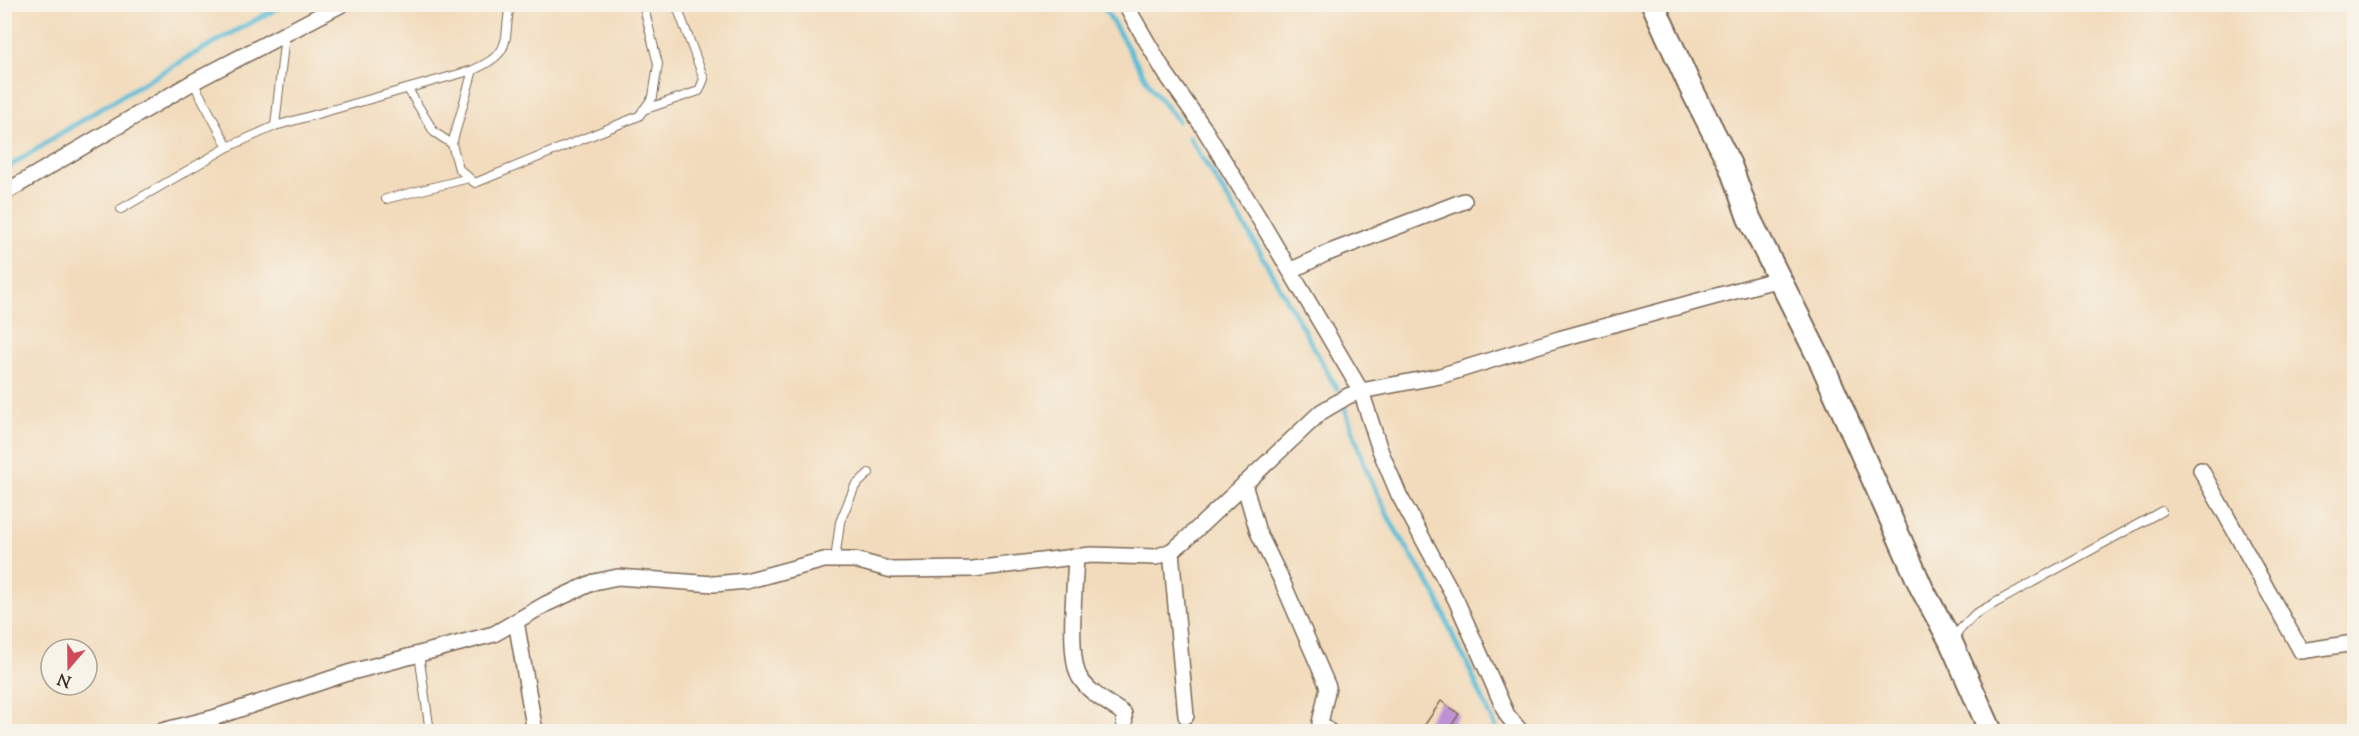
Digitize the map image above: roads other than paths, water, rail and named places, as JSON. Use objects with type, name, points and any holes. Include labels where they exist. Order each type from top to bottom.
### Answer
[{"type":"street","points":[[4,193],[193,82],[342,4]]},
{"type":"street","points":[[1125,4],[1164,71],[1203,127],[1361,392],[1380,450],[1399,495],[1456,600],[1507,715],[1521,732]]},
{"type":"street","points":[[1653,4],[1690,86],[1730,165],[1749,218],[1822,364],[1922,589],[1950,640],[1991,732]]},
{"type":"street","points":[[1290,272],[1325,254],[1464,201]]},
{"type":"street","points":[[158,732],[213,718],[348,673],[494,634],[546,604],[594,582],[618,577],[714,584],[746,581],[825,560],[855,560],[892,570],[904,570],[973,569],[1091,555],[1156,557],[1171,551],[1321,412],[1348,396],[1440,376],[1559,339],[1779,279]]},
{"type":"street","points":[[2201,470],[2301,651],[2355,643]]},
{"type":"street","points":[[1244,484],[1258,532],[1282,580],[1328,687],[1320,723],[1330,732]]},
{"type":"street","points":[[1171,551],[1186,716]]},
{"type":"street","points":[[1076,557],[1073,653],[1080,678],[1097,695],[1124,714],[1125,732]]},
{"type":"street","points":[[516,621],[535,732]]},
{"type":"lane","points":[[121,209],[228,147],[275,126],[473,70],[496,57],[505,45],[510,4]]},
{"type":"lane","points":[[473,70],[452,144],[459,169],[475,183],[639,116],[653,97],[658,64],[643,4]]},
{"type":"lane","points":[[643,110],[699,91],[704,79],[676,4]]},
{"type":"lane","points":[[275,126],[285,33]]},
{"type":"lane","points":[[193,82],[228,147]]},
{"type":"lane","points":[[408,89],[434,132],[452,144]]},
{"type":"lane","points":[[386,199],[469,178]]},
{"type":"lane","points":[[835,560],[840,522],[855,486],[869,473]]},
{"type":"lane","points":[[1950,640],[1975,614],[2162,511]]},
{"type":"lane","points":[[419,654],[430,732]]},
{"type":"waterway","points":[[4,170],[143,83],[286,4]]},
{"type":"waterway","points":[[1102,4],[1152,89],[1178,121]]},
{"type":"waterway","points":[[1189,137],[1248,231],[1337,389]]},
{"type":"waterway","points":[[1343,403],[1368,474],[1392,524],[1437,597],[1497,732]]}]
